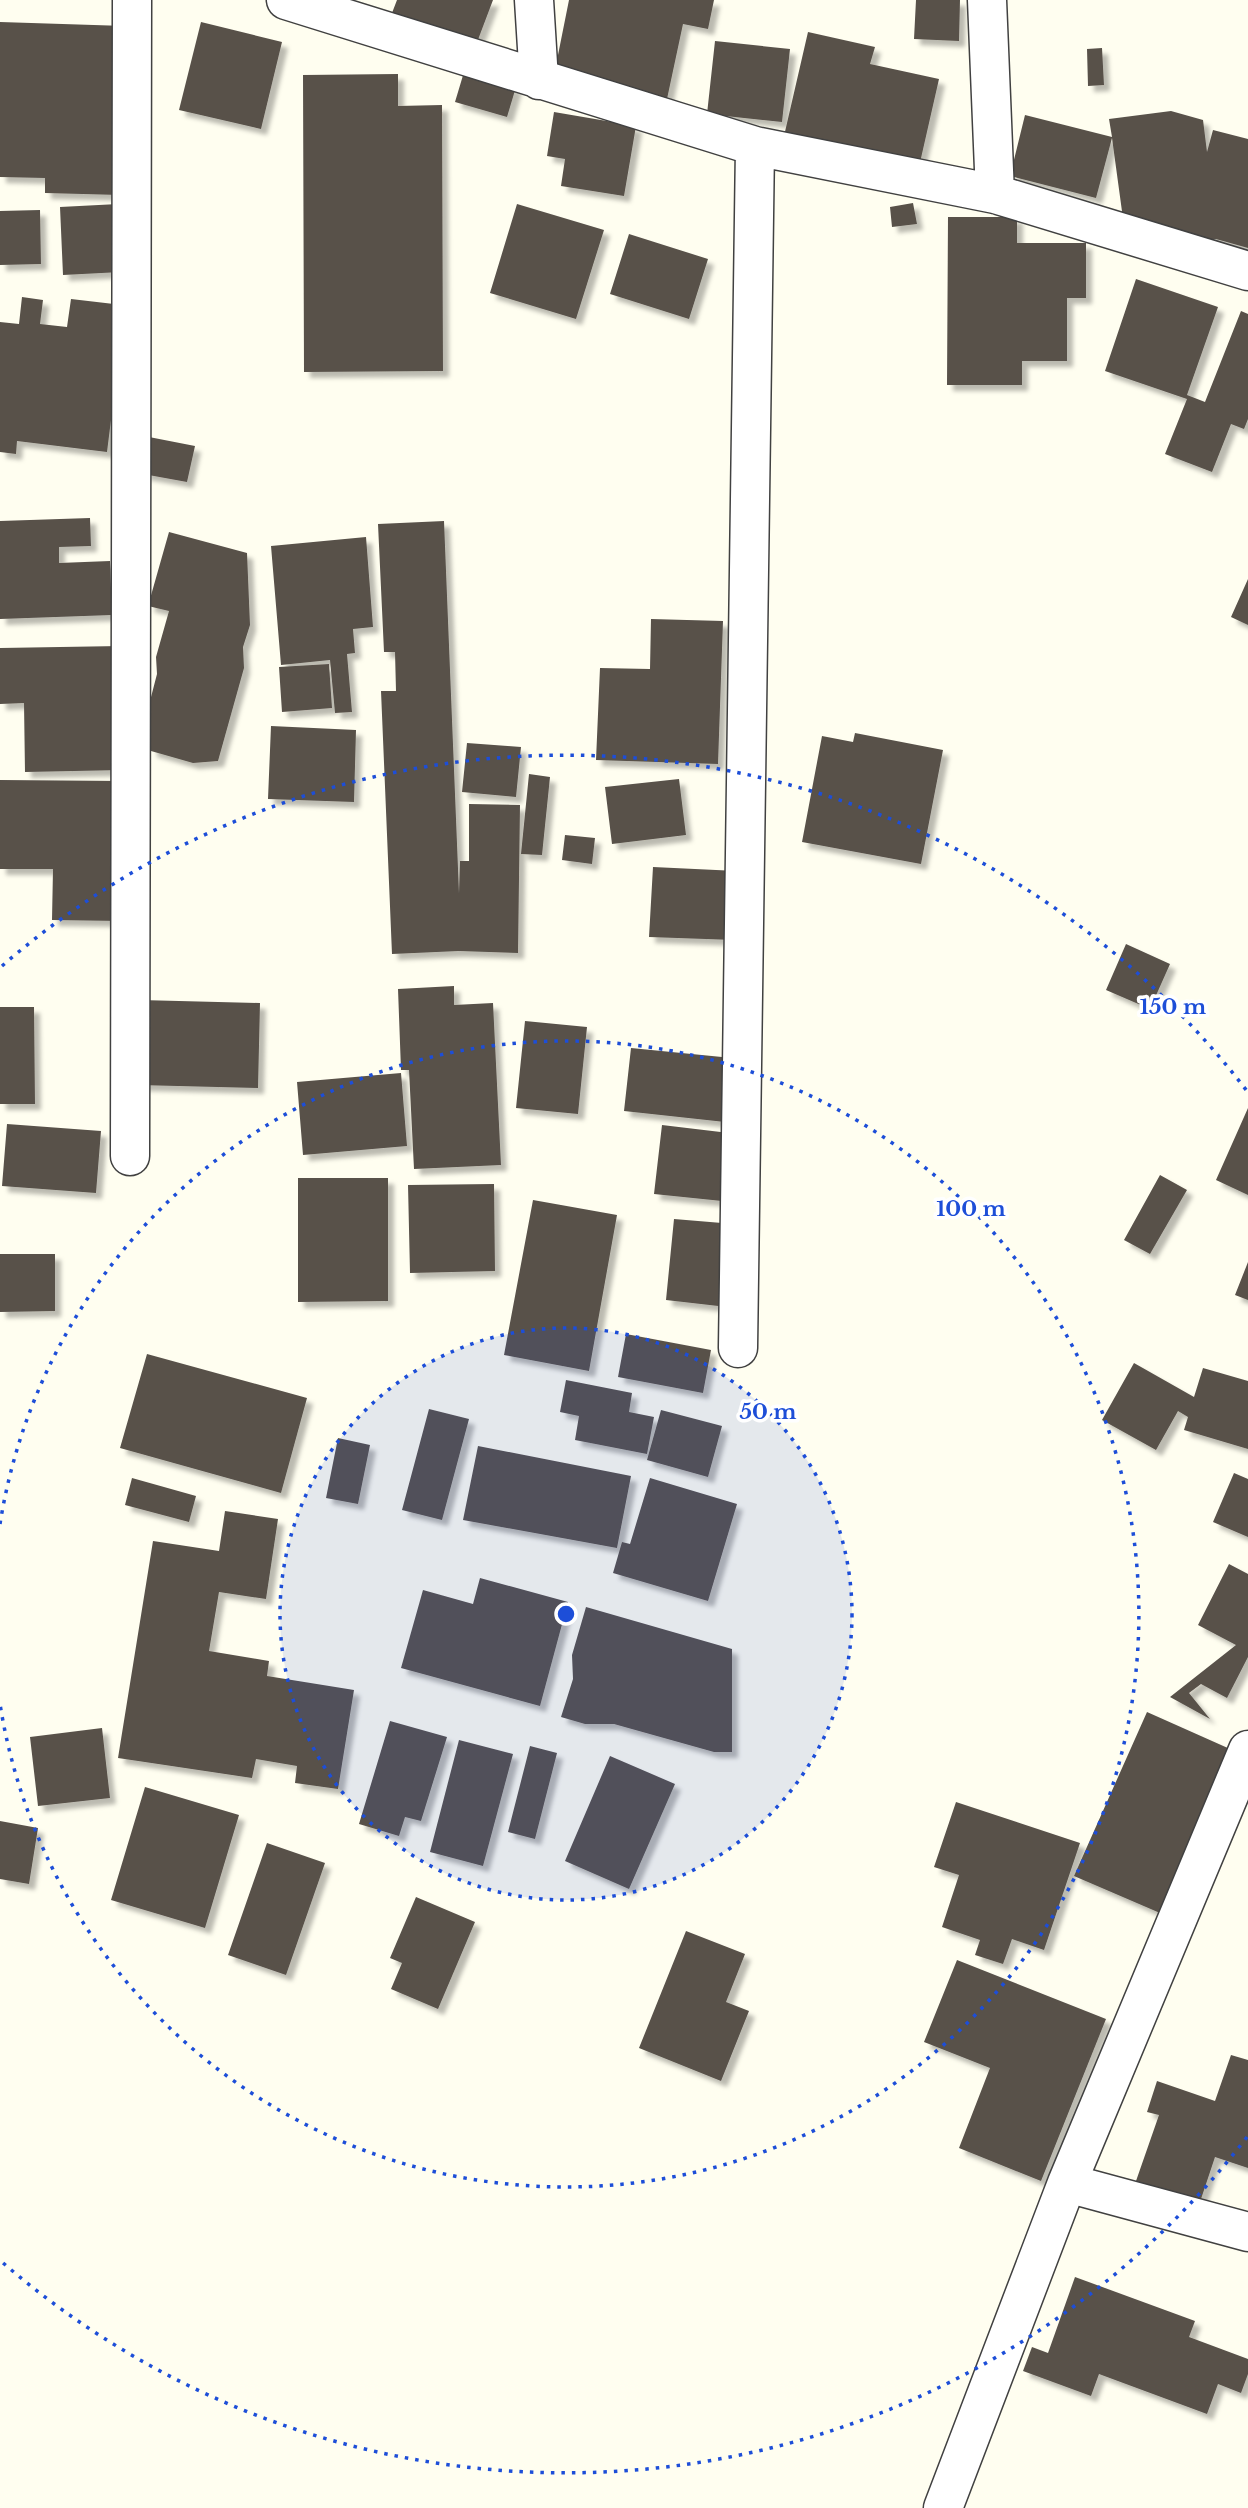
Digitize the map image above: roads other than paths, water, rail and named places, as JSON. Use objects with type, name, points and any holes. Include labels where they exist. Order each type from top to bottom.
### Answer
[{"type":"street","points":[[130,1156],[132,0]]},
{"type":"street","points":[[286,0],[755,146],[996,194],[1248,271]]},
{"type":"street","points":[[534,0],[539,80]]},
{"type":"street","points":[[987,0],[996,194]]},
{"type":"street","points":[[737,1349],[755,146]]},
{"type":"street","points":[[943,2508],[1067,2183],[1248,1750]]},
{"type":"street","points":[[1067,2183],[1248,2232]]}]
